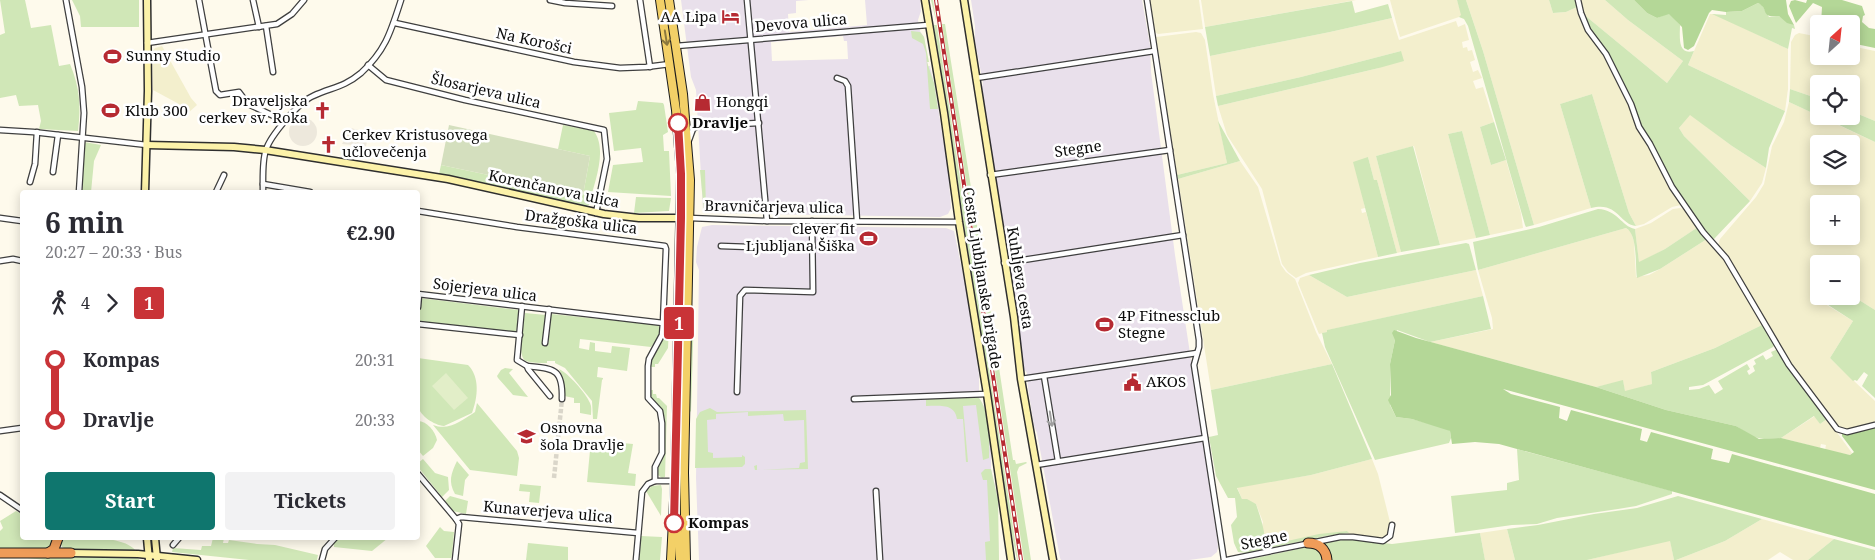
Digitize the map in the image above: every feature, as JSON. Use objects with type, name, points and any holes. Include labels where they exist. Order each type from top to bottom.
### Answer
[{"type":"highway","points":[[48,553],[54,549],[57,540]]},
{"type":"highway","points":[[1308,543],[1316,544],[1323,549],[1327,560]]},
{"type":"highway","points":[[0,553],[71,553]]},
{"type":"main road","points":[[660,0],[679,138],[681,218],[675,481],[671,560]]},
{"type":"main road","points":[[669,0],[688,141],[690,218],[684,473],[686,560]]},
{"type":"main road","points":[[674,508],[678,526],[680,560]]},
{"type":"street","points":[[66,0],[82,87],[84,113],[79,190]]},
{"type":"street","points":[[145,190],[147,0]]},
{"type":"street","points":[[199,0],[216,91],[220,94],[239,92],[248,104],[278,118]]},
{"type":"street","points":[[253,0],[259,26]]},
{"type":"street","points":[[147,43],[277,24],[285,20],[304,0]]},
{"type":"street","points":[[263,190],[266,150],[284,122],[300,104],[313,95],[342,86],[368,65],[387,41],[395,23],[401,0]]},
{"type":"street","points":[[550,0],[565,3],[612,6]]},
{"type":"street","points":[[640,0],[650,67]]},
{"type":"street","points":[[747,0],[767,221]]},
{"type":"street","name":"Cesta Ljubljanske brigade","points":[[925,0],[944,113],[1011,560]]},
{"type":"street","name":"Kuhljeva cesta","points":[[964,0],[990,175],[1014,317],[1021,379],[1053,560]]},
{"type":"street","name":"Stegne","points":[[1146,0],[1199,340],[1194,365],[1226,560],[1340,537],[1383,541],[1390,536],[1392,525]]},
{"type":"street","points":[[1578,0],[1588,30],[1606,54],[1631,104],[1638,127],[1650,144],[1672,187],[1703,232],[1726,258],[1789,365],[1830,422],[1839,431],[1847,432],[1875,425]]},
{"type":"street","name":"Na Korošci","points":[[395,23],[574,62],[620,68],[670,64]]},
{"type":"street","name":"Devova ulica","points":[[676,46],[928,25]]},
{"type":"street","points":[[266,26],[273,72]]},
{"type":"street","points":[[976,78],[1154,51]]},
{"type":"street","name":"Šlosarjeva ulica","points":[[368,65],[386,80],[465,100],[604,130],[607,159],[596,213]]},
{"type":"street","name":"Bravničarjeva ulica","points":[[837,78],[845,81],[848,86],[857,221]]},
{"type":"street","points":[[688,141],[692,130],[698,126],[759,123]]},
{"type":"street","points":[[0,130],[37,132],[147,145]]},
{"type":"street","points":[[30,182],[34,169],[37,132]]},
{"type":"street","points":[[52,172],[58,135]]},
{"type":"street","name":"Korenčanova ulica","points":[[147,145],[234,147],[266,150],[448,179],[596,213],[639,218],[690,218]]},
{"type":"street","name":"Stegne","points":[[990,175],[1170,150]]},
{"type":"street","points":[[217,190],[224,175]]},
{"type":"street","points":[[263,184],[298,190]]},
{"type":"street","name":"Dražgoška ulica","points":[[420,211],[517,227],[665,246],[663,323]]},
{"type":"street","points":[[0,218],[20,221]]},
{"type":"street","name":"Bravničarjeva ulica","points":[[690,218],[767,221],[959,222]]},
{"type":"street","points":[[737,392],[739,300],[742,293],[746,290],[813,292],[812,221]]},
{"type":"street","points":[[1004,263],[1183,235]]},
{"type":"street","points":[[721,246],[812,249]]},
{"type":"street","points":[[0,261],[13,259],[20,261]]},
{"type":"street","name":"Sojerjeva ulica","points":[[420,295],[663,323]]},
{"type":"street","points":[[522,306],[517,360],[527,366],[550,368],[558,374],[562,384],[562,398]]},
{"type":"street","name":"Sojerjeva ulica","points":[[546,343],[549,310]]},
{"type":"street","points":[[655,481],[655,466],[662,452],[662,422],[660,411],[648,398],[648,366],[649,359],[662,336],[663,323]]},
{"type":"street","points":[[420,324],[520,335]]},
{"type":"street","points":[[1021,379],[1197,354]]},
{"type":"street","points":[[527,366],[550,396]]},
{"type":"street","points":[[1044,376],[1058,461]]},
{"type":"street","points":[[854,399],[987,394]]},
{"type":"street","points":[[0,431],[20,428]]},
{"type":"street","points":[[1036,465],[1206,438]]},
{"type":"street","points":[[420,476],[459,524],[455,560]]},
{"type":"street","points":[[636,560],[642,492],[648,484],[655,481],[675,481]]},
{"type":"street","points":[[876,491],[880,560]]},
{"type":"street","points":[[0,495],[20,509]]},
{"type":"street","name":"Kunaverjeva ulica","points":[[456,520],[466,517],[638,533]]},
{"type":"street","points":[[59,540],[61,548],[71,553],[196,560]]},
{"type":"street","points":[[148,540],[149,557]]},
{"type":"street","points":[[155,540],[157,558]]},
{"type":"street","points":[[173,545],[177,540]]},
{"type":"street","points":[[322,560],[324,549],[333,540]]},
{"type":"shaded area","points":[[681,0],[809,0],[796,1],[796,13],[788,14],[789,32],[867,25],[865,0],[920,0],[921,11],[918,20],[920,31],[924,37],[928,66],[930,66],[934,83],[948,169],[951,208],[948,214],[940,217],[705,213],[703,210],[696,90],[691,77]],"holes":[[[843,36],[844,41],[847,41],[848,59],[772,61],[771,42]]]},
{"type":"shaded area","points":[[971,0],[1142,0],[1150,45],[1151,72],[1175,255],[1216,524],[1218,547],[1217,552],[1211,557],[1189,560],[1061,560],[1060,558],[1037,433],[1034,426],[1027,373],[1024,369],[1010,274],[1011,270],[975,41]]},
{"type":"shaded area","points":[[1150,0],[1199,0],[1203,29],[1158,34],[1155,32]]},
{"type":"shaded area","points":[[1201,0],[1356,0],[1205,27]]},
{"type":"shaded area","points":[[1390,0],[1457,0],[1462,16],[1400,37]]},
{"type":"shaded area","points":[[1466,0],[1549,0],[1553,13],[1566,12],[1577,7],[1602,49],[1681,205],[1672,207],[1644,224],[1636,226],[1629,213],[1592,94],[1560,104],[1591,208],[1534,225],[1483,51]]},
{"type":"shaded area","points":[[1579,0],[1605,0],[1628,20],[1683,61],[1667,83],[1582,13]]},
{"type":"shaded area","points":[[1710,14],[1714,14],[1788,49],[1788,89],[1785,111],[1688,65]]},
{"type":"shaded area","points":[[1392,18],[1399,40],[1456,21],[1458,27],[1465,24],[1469,40],[1462,42],[1463,48],[1467,47],[1468,51],[1472,50],[1475,60],[1470,62],[1473,72],[1478,70],[1482,78],[1473,81],[1476,89],[1483,87],[1494,122],[1480,127],[1491,165],[1506,160],[1521,213],[1523,228],[1490,235],[1462,131],[1448,134],[1476,238],[1440,245],[1414,146],[1376,156],[1401,252],[1397,253],[1377,180],[1374,180],[1368,157],[1362,194],[1365,208],[1361,209],[1362,213],[1366,212],[1378,257],[1306,273],[1296,278],[1282,264],[1262,189],[1227,135],[1218,106],[1379,68],[1401,51],[1301,77],[1216,96],[1210,56]]},
{"type":"shaded area","points":[[1201,33],[1205,40],[1213,94],[1227,163],[1177,175],[1156,37]]},
{"type":"shaded area","points":[[1799,33],[1810,35],[1810,65],[1860,65],[1860,48],[1875,51],[1875,121],[1860,115],[1860,75],[1810,75],[1810,96],[1790,89],[1791,42],[1795,35]]},
{"type":"shaded area","points":[[162,46],[191,98],[197,105],[188,113],[179,104],[153,90],[152,52],[155,48]]},
{"type":"shaded area","points":[[1789,102],[1810,112],[1810,125],[1838,125],[1860,135],[1810,135],[1810,185],[1860,185],[1860,135],[1875,142],[1875,310],[1860,301],[1860,255],[1810,255],[1810,305],[1827,305],[1853,321],[1830,358],[1875,401],[1875,423],[1845,430],[1837,427],[1791,364],[1730,260],[1718,245],[1720,239],[1756,197],[1764,184],[1772,146],[1784,122]]},
{"type":"shaded area","points":[[1690,114],[1732,146],[1766,168],[1762,183],[1750,201],[1684,136],[1679,128]]},
{"type":"shaded area","points":[[303,118],[313,122],[317,132],[313,142],[303,146],[293,142],[289,132],[293,122]]},
{"type":"shaded area","points":[[351,128],[369,133],[366,146],[342,144]]},
{"type":"shaded area","points":[[1240,161],[1258,187],[1281,265],[1295,279],[1316,332],[1332,364],[1211,390],[1178,179]]},
{"type":"shaded area","points":[[1680,208],[1685,210],[1698,227],[1665,249],[1639,263],[1635,229],[1651,223],[1673,209]]},
{"type":"shaded area","points":[[712,225],[946,228],[954,231],[966,289],[979,375],[979,398],[984,406],[991,450],[991,469],[996,490],[999,560],[699,560],[696,478],[699,270],[696,262],[697,247],[702,227]]},
{"type":"shaded area","points":[[1626,228],[1631,232],[1634,242],[1636,277],[1649,275],[1707,239],[1724,257],[1764,324],[1715,348],[1651,372],[1652,384],[1625,392],[1623,381],[1596,387],[1430,342],[1493,329],[1492,318],[1478,270]]},
{"type":"shaded area","points":[[1476,270],[1483,296],[1328,330],[1319,334],[1298,283],[1300,278],[1309,275],[1347,297]]},
{"type":"shaded area","points":[[1815,416],[1820,424],[1827,419],[1852,453],[1850,455],[1825,450],[1826,445],[1821,444],[1820,448],[1781,438]]},
{"type":"shaded area","points":[[1372,459],[1378,474],[1390,522],[1388,535],[1380,538],[1348,534],[1347,531],[1258,547],[1263,522],[1256,504],[1242,499],[1237,487],[1311,475]]},
{"type":"shaded area","points":[[1762,519],[1834,539],[1808,560],[1793,560],[1780,552],[1768,560],[1676,560],[1725,541]]},
{"type":"shaded area","points":[[1507,529],[1515,560],[1485,560],[1480,533]]},
{"type":"shaded area","points":[[1670,540],[1674,560],[1587,560]]},
{"type":"green space","points":[[0,0],[25,0],[31,28],[51,25],[59,66],[70,64],[76,81],[79,105],[78,131],[39,129],[41,121],[38,105],[19,106],[16,95],[0,98],[0,35],[5,33]]},
{"type":"green space","points":[[72,0],[139,0],[139,27],[81,27],[80,16]]},
{"type":"green space","points":[[931,0],[933,0],[936,23]]},
{"type":"green space","points":[[1457,0],[1466,0],[1483,51],[1534,225],[1526,227],[1525,225],[1468,26],[1464,19],[1459,17],[1461,15]]},
{"type":"green space","points":[[1549,0],[1576,0],[1577,7],[1566,12],[1553,13]]},
{"type":"green space","points":[[1605,0],[1634,0],[1647,13],[1657,18],[1669,13],[1680,25],[1682,48],[1689,52],[1694,51],[1688,65],[1785,111],[1769,148],[1766,168],[1690,115],[1679,128],[1684,136],[1750,201],[1714,239],[1710,238],[1681,199],[1639,123],[1625,87],[1608,54],[1590,30],[1582,13],[1667,83],[1683,61],[1628,20]]},
{"type":"green space","points":[[1634,0],[1786,0],[1788,14],[1794,25],[1787,23],[1779,16],[1769,16],[1762,5],[1758,3],[1742,11],[1726,12],[1712,10],[1694,46],[1688,50],[1684,48],[1682,27],[1669,14],[1657,18],[1647,13]]},
{"type":"green space","points":[[1795,0],[1806,3],[1807,0],[1842,0],[1862,6],[1865,15],[1862,22],[1869,28],[1875,29],[1875,48],[1860,45],[1860,15],[1822,15],[1822,7],[1813,3],[1796,23],[1789,6],[1791,1]]},
{"type":"green space","points":[[1352,1],[1355,13],[1388,4],[1392,18],[1210,56],[1205,27]]},
{"type":"green space","points":[[1758,3],[1762,5],[1769,17],[1779,16],[1794,25],[1795,29],[1792,28],[1788,49],[1712,14],[1726,15],[1726,12],[1742,11]]},
{"type":"green space","points":[[942,24],[945,24],[984,269],[987,269],[985,275],[1013,460],[1015,460],[1016,464],[1027,463],[1019,467],[1017,472],[1031,560],[1024,560]]},
{"type":"green space","points":[[934,25],[937,25],[1018,560],[1007,510],[935,33]]},
{"type":"green space","points":[[911,31],[920,32],[924,37],[929,62],[927,62],[934,83],[938,109],[930,109],[926,53],[923,44],[912,38]]},
{"type":"green space","points":[[1401,51],[1404,61],[1218,106],[1216,96],[1301,77]]},
{"type":"green space","points":[[1790,89],[1810,96],[1810,112],[1789,102]]},
{"type":"green space","points":[[1592,94],[1629,213],[1636,226],[1630,224],[1613,210],[1600,207],[1591,208],[1560,104]]},
{"type":"green space","name":"Dravlje","points":[[638,101],[663,103],[664,105],[668,132],[663,135],[664,151],[669,151],[671,196],[608,192],[613,165],[643,162],[641,148],[614,151],[609,113],[636,110]]},
{"type":"green space","points":[[1860,115],[1875,121],[1875,142],[1839,125],[1860,125]]},
{"type":"green space","points":[[1218,121],[1240,161],[1178,179],[1177,175],[1227,163]]},
{"type":"green space","points":[[1494,122],[1506,160],[1491,165],[1480,127]]},
{"type":"green space","points":[[449,125],[590,156],[583,195],[441,165]]},
{"type":"green space","points":[[563,125],[594,131],[598,139],[600,148],[599,167],[589,205],[586,206],[439,174],[441,165],[583,195],[590,156],[558,149]]},
{"type":"green space","points":[[1462,131],[1490,235],[1476,238],[1448,134]]},
{"type":"green space","points":[[84,142],[101,145],[94,161],[91,190],[81,190]]},
{"type":"green space","points":[[1413,146],[1440,245],[1401,252],[1376,156]]},
{"type":"green space","points":[[1368,157],[1374,180],[1377,180],[1397,253],[1378,257],[1353,162]]},
{"type":"green space","points":[[700,170],[705,170],[706,209],[756,209],[757,203],[761,203],[760,210],[755,214],[704,212]]},
{"type":"green space","points":[[636,197],[671,198],[669,211],[634,213]]},
{"type":"green space","points":[[1598,209],[1610,212],[1626,225],[1635,229],[1639,262],[1665,249],[1698,227],[1707,239],[1660,269],[1637,278],[1634,243],[1630,231],[1626,228],[1478,270],[1473,242],[1539,227]]},
{"type":"green space","points":[[684,238],[683,535],[681,534],[678,493]]},
{"type":"green space","points":[[1466,243],[1469,244],[1476,270],[1347,297],[1309,275],[1360,263]]},
{"type":"green space","points":[[1483,296],[1491,329],[1430,342],[1397,330],[1390,364],[1390,405],[1396,417],[1412,419],[1445,428],[1450,431],[1451,438],[1449,443],[1375,460],[1325,347],[1322,333],[1327,332],[1327,330]]},
{"type":"green space","points":[[420,298],[519,310],[516,333],[420,321]]},
{"type":"green space","points":[[1860,301],[1875,310],[1875,398],[1862,386],[1868,375],[1864,372],[1857,381],[1853,381],[1830,358],[1853,321],[1828,305],[1860,305]]},
{"type":"green space","points":[[692,311],[694,312],[691,412],[689,410]]},
{"type":"green space","points":[[525,313],[546,315],[544,346],[548,346],[551,314],[660,325],[660,335],[651,347],[580,339],[579,348],[589,350],[590,342],[595,343],[595,351],[611,353],[612,346],[630,348],[627,371],[598,367],[597,377],[603,379],[597,419],[593,419],[592,401],[565,368],[555,363],[555,361],[533,363],[523,358],[521,346]]},
{"type":"green space","points":[[1764,324],[1775,345],[1773,347],[1703,385],[1689,387],[1689,390],[1709,385],[1715,394],[1723,389],[1718,381],[1747,364],[1750,369],[1747,371],[1749,375],[1755,371],[1753,366],[1756,364],[1754,360],[1763,355],[1766,360],[1773,356],[1771,352],[1778,349],[1827,419],[1820,424],[1814,416],[1781,438],[1764,439],[1753,437],[1736,426],[1666,410],[1596,387],[1623,380],[1625,391],[1652,384],[1651,372],[1715,348]]},
{"type":"green space","points":[[666,328],[669,328],[668,348],[658,364],[655,364],[655,367],[650,367],[663,338]]},
{"type":"green space","points":[[1394,330],[1416,338],[1596,387],[1666,410],[1736,426],[1759,439],[1781,438],[1850,455],[1854,452],[1842,436],[1842,433],[1850,433],[1875,426],[1875,490],[1503,389],[1511,394],[1560,407],[1559,418],[1567,421],[1571,410],[1642,429],[1640,440],[1647,442],[1651,432],[1713,449],[1711,459],[1729,463],[1732,454],[1875,494],[1875,547],[1499,444],[1475,442],[1452,444],[1450,431],[1412,419],[1396,417],[1388,400],[1391,395],[1390,364],[1395,340],[1392,333]]},
{"type":"green space","points":[[420,358],[468,365],[475,375],[477,388],[472,413],[444,426],[432,422],[420,411]]},
{"type":"green space","points":[[1332,364],[1372,459],[1311,475],[1237,488],[1242,499],[1247,499],[1256,504],[1265,540],[1260,547],[1319,534],[1347,531],[1349,533],[1247,553],[1238,552],[1234,543],[1231,525],[1237,517],[1235,498],[1228,498],[1216,476],[1209,437],[1218,435],[1211,390]]},
{"type":"green space","points":[[505,368],[513,369],[509,373],[528,397],[513,395],[498,378],[497,376],[501,370]]},
{"type":"green space","points":[[559,369],[572,379],[585,394],[591,404],[591,415],[580,413],[580,403],[574,403],[574,398],[564,396],[563,378]]},
{"type":"green space","points":[[446,373],[468,398],[454,410],[432,386]]},
{"type":"green space","points":[[649,390],[653,390],[653,394],[656,394],[657,398],[667,406],[665,477],[662,478],[658,475],[658,470],[664,454],[665,421]]},
{"type":"green space","points":[[976,397],[982,403],[987,418],[989,458],[983,460],[976,405],[963,406],[968,462],[966,462],[963,419],[957,419],[956,414],[949,408],[926,406],[926,399]]},
{"type":"green space","points":[[477,403],[517,451],[519,458],[517,476],[470,470],[433,425],[444,427],[460,422],[475,412]]},
{"type":"green space","points":[[710,408],[717,412],[806,410],[808,469],[758,470],[799,468],[800,463],[805,462],[804,420],[784,421],[783,414],[748,416],[748,412],[716,414],[716,419],[707,420],[708,452],[713,453],[713,458],[742,457],[742,455],[745,457],[745,464],[742,467],[695,468],[696,419],[700,412]]},
{"type":"green space","points":[[420,421],[430,427],[437,440],[433,448],[423,456],[420,452]]},
{"type":"green space","points":[[591,440],[633,444],[628,473],[636,474],[635,486],[587,482]]},
{"type":"green space","points":[[1517,449],[1672,491],[1672,494],[1636,506],[1557,518],[1537,524],[1512,525],[1455,533],[1451,496],[1507,490],[1507,483],[1519,480]]},
{"type":"green space","points":[[423,459],[435,473],[448,477],[449,490],[442,497],[420,470],[420,461]]},
{"type":"green space","points":[[457,461],[469,475],[465,480],[463,496],[455,494],[451,481]]},
{"type":"green space","points":[[985,469],[991,469],[998,500],[999,560],[986,560],[985,542],[990,541],[987,480],[983,480],[981,473]]},
{"type":"green space","points":[[520,484],[541,486],[539,503],[529,502],[530,492],[519,491]]},
{"type":"green space","points":[[661,485],[661,516],[646,491],[652,486]]},
{"type":"green space","points":[[450,496],[468,501],[466,514],[453,511],[445,501]]},
{"type":"green space","points":[[1678,496],[1762,519],[1725,541],[1676,560],[1674,560],[1670,541],[1587,560],[1515,560],[1507,529],[1637,508]]},
{"type":"green space","points":[[16,511],[20,513],[20,540],[54,540],[48,551],[0,550],[0,531],[3,528],[0,521]]},
{"type":"green space","points":[[440,527],[444,531],[454,532],[451,558],[435,558],[426,546]]},
{"type":"green space","points":[[1480,533],[1485,560],[1331,560],[1323,542],[1353,539],[1392,544]]},
{"type":"green space","points":[[641,536],[662,537],[660,560],[639,560]]},
{"type":"green space","points":[[1834,539],[1875,550],[1875,560],[1808,560]]},
{"type":"green space","points":[[60,540],[110,540],[129,545],[135,550],[68,550],[62,547]]},
{"type":"green space","points":[[212,540],[224,540],[223,543],[228,543],[229,540],[275,545],[318,555],[317,560],[249,560],[172,552],[173,548],[201,550],[202,546],[211,546]]},
{"type":"green space","points":[[337,540],[386,540],[372,551],[334,547],[334,542]]},
{"type":"green space","points":[[528,543],[568,547],[568,560],[526,560]]},
{"type":"green space","points":[[1307,547],[1318,551],[1323,560],[1247,560]]},
{"type":"green space","points":[[17,556],[136,557],[140,560],[46,560]]},
{"type":"tunnel","points":[[554,478],[562,399]]},
{"type":"railway","points":[[936,0],[1021,560]]},
{"type":"bus line","name":"1","points":[[674,523],[681,218],[678,123]]},
{"type":"place","name":"AA Lipa","points":[[731,17]]},
{"type":"place","name":"Sunny Studio","points":[[112,56]]},
{"type":"place","name":"Hongqi","points":[[702,102]]},
{"type":"place","name":"Draveljska cerkev sv. Roka","points":[[322,110]]},
{"type":"place","name":"Klub 300","points":[[111,111]]},
{"type":"place","name":"Dravlje","points":[[678,123]]},
{"type":"place","name":"Cerkev Kristusovega učlovečenja","points":[[328,144]]},
{"type":"place","name":"clever fit Ljubljana Šiška","points":[[869,238]]},
{"type":"place","name":"4P Fitnessclub Stegne","points":[[1104,325]]},
{"type":"place","name":"AKOS","points":[[1132,382]]},
{"type":"place","name":"Osnovna šola Dravlje","points":[[526,437]]},
{"type":"place","name":"Kompas","points":[[674,523]]}]
